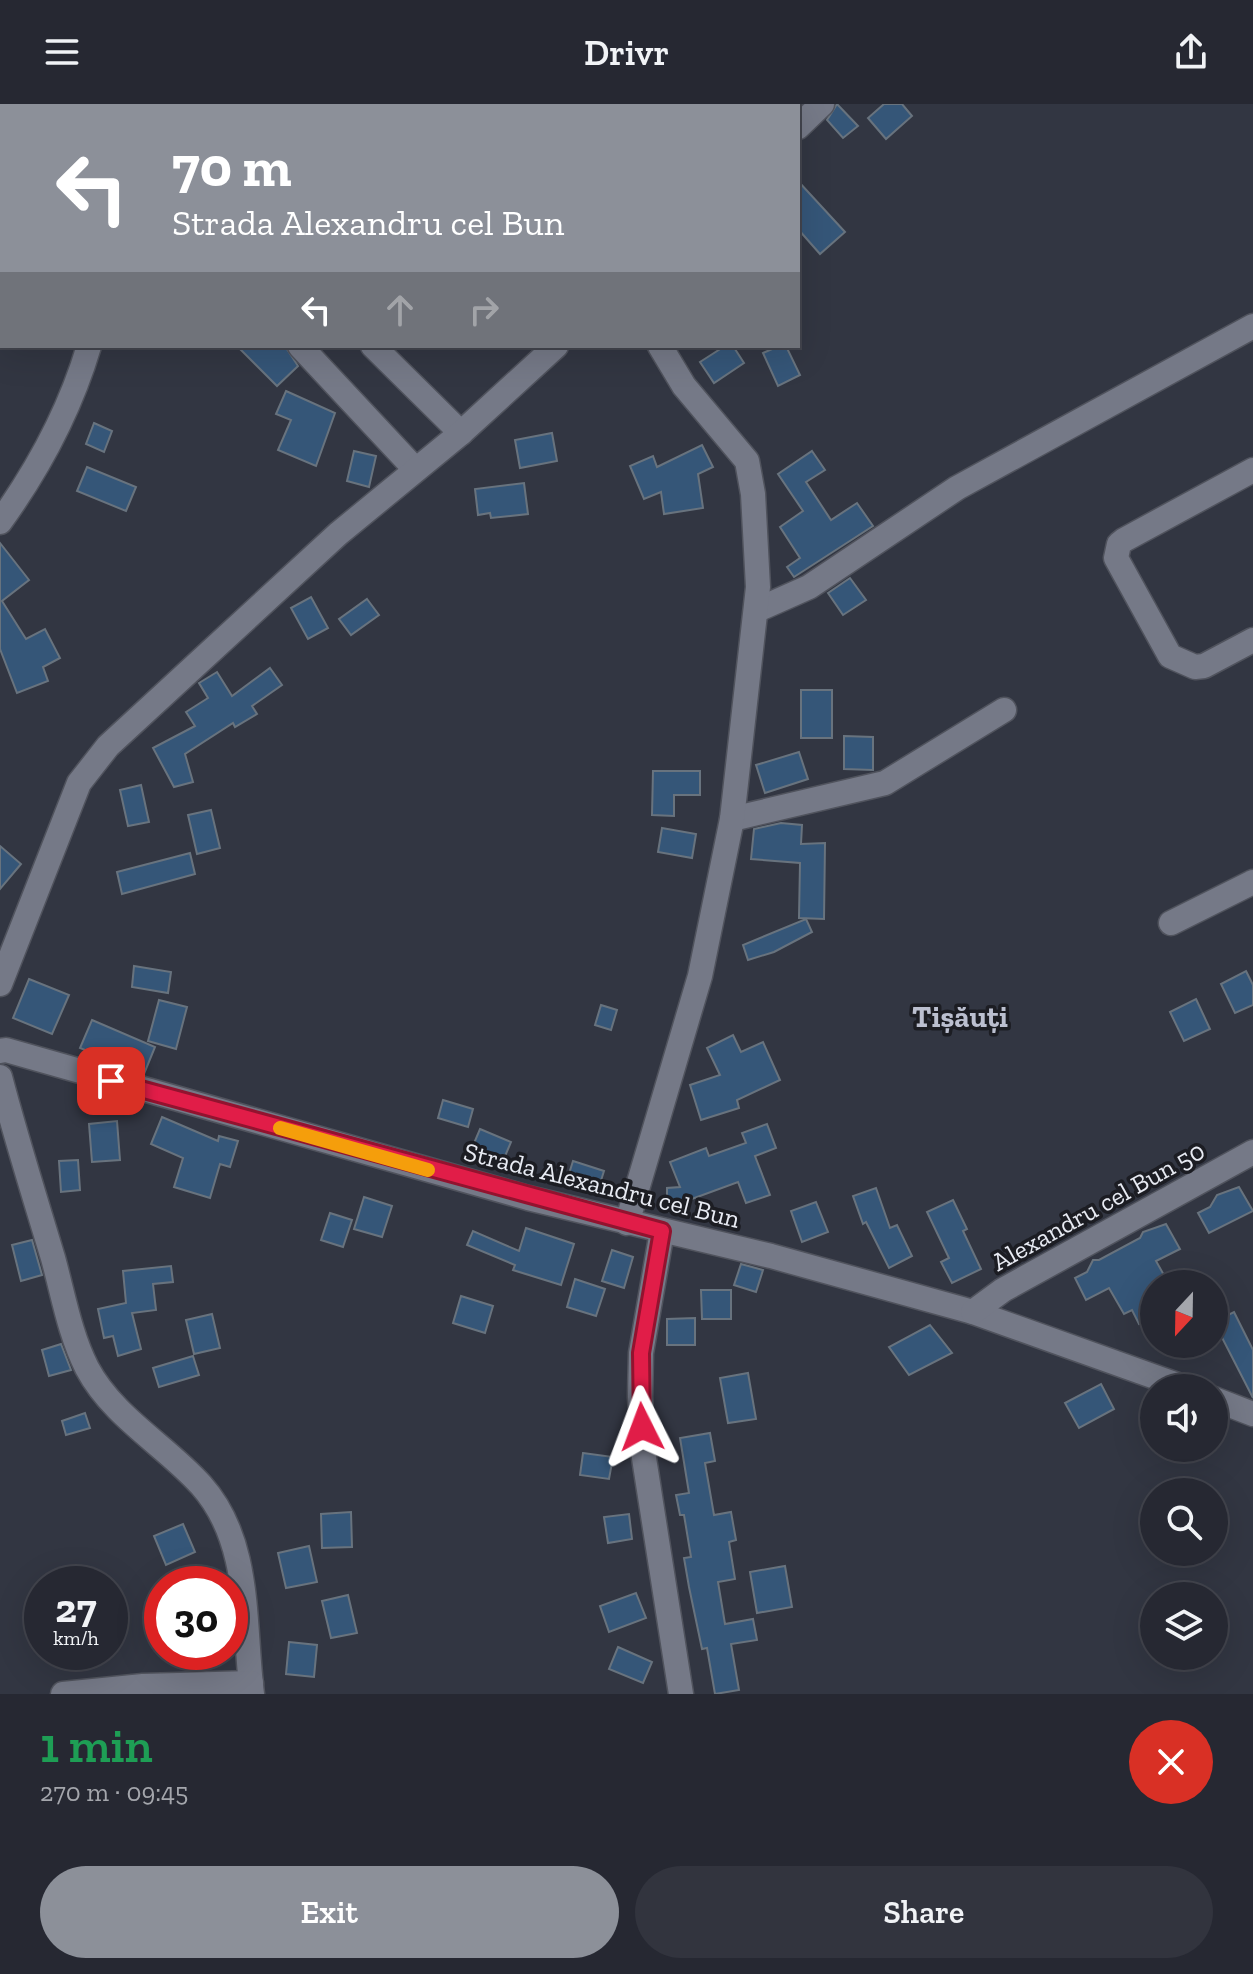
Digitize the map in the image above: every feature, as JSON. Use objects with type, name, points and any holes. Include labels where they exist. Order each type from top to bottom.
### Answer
[{"type":"street","points":[[800,125],[822,104]]},
{"type":"street","points":[[757,610],[809,587],[957,488],[1253,326]]},
{"type":"street","points":[[0,522],[27,484],[50,441],[77,385],[88,348]]},
{"type":"street","points":[[302,348],[415,469]]},
{"type":"street","points":[[375,348],[412,389],[461,433]]},
{"type":"street","points":[[0,984],[79,783],[108,746],[315,556],[461,433],[554,348]]},
{"type":"street","points":[[627,1223],[700,976],[732,819],[757,610],[753,494],[747,461],[684,386],[661,348]]},
{"type":"street","points":[[1253,470],[1124,540],[1119,544],[1116,558],[1170,656],[1195,667],[1204,666],[1253,640]]},
{"type":"street","points":[[732,819],[885,783],[1004,710]]},
{"type":"street","points":[[1171,923],[1253,882]]},
{"type":"street","name":"Strada Alexandru cel Bun","points":[[0,1051],[627,1223],[771,1256],[973,1312],[1149,1374]]},
{"type":"street","points":[[0,1077],[86,1367],[117,1407],[201,1485],[218,1507],[237,1557],[247,1621],[252,1689],[143,1686],[63,1694]]},
{"type":"street","name":"Alexandru cel Bun 50","points":[[973,1312],[1003,1290],[1253,1152]]},
{"type":"street","points":[[662,1231],[641,1353],[640,1397],[644,1458],[681,1694]]},
{"type":"street","points":[[1228,1404],[1253,1414]]},
{"type":"building","points":[[837,104],[858,126],[843,138],[827,120]]},
{"type":"building","points":[[884,104],[902,104],[912,116],[886,139],[868,118]]},
{"type":"building","points":[[800,183],[845,232],[820,254],[800,231]]},
{"type":"building","points":[[239,348],[286,348],[298,366],[277,386]]},
{"type":"building","points":[[722,348],[734,348],[744,363],[714,383],[700,362]]},
{"type":"building","points":[[774,348],[787,348],[800,375],[778,386],[763,353]]},
{"type":"building","points":[[286,391],[335,413],[316,466],[278,450],[291,420],[276,414]]},
{"type":"building","points":[[94,423],[112,431],[104,452],[86,444]]},
{"type":"building","points":[[552,433],[557,461],[520,468],[515,440]]},
{"type":"building","points":[[702,445],[713,467],[698,474],[703,508],[664,514],[661,492],[644,499],[630,466],[653,456],[657,467]]},
{"type":"building","points":[[354,451],[376,456],[369,487],[347,481]]},
{"type":"building","points":[[812,451],[825,470],[806,482],[831,520],[857,503],[873,526],[794,577],[787,567],[800,558],[780,527],[803,511],[778,474]]},
{"type":"building","points":[[87,467],[136,487],[126,511],[77,491]]},
{"type":"building","points":[[524,483],[528,514],[491,518],[490,513],[478,515],[475,489]]},
{"type":"building","points":[[0,543],[29,580],[2,601],[26,639],[45,629],[60,658],[43,667],[48,681],[17,693],[0,649]]},
{"type":"building","points":[[850,578],[866,600],[843,615],[828,593]]},
{"type":"building","points":[[311,597],[328,628],[308,639],[291,608]]},
{"type":"building","points":[[367,599],[379,615],[351,635],[339,619]]},
{"type":"building","points":[[270,668],[282,685],[252,706],[257,714],[235,727],[233,723],[185,754],[193,782],[174,787],[153,748],[195,726],[186,712],[208,698],[199,683],[217,672],[232,696]]},
{"type":"building","points":[[801,690],[832,690],[832,738],[801,738]]},
{"type":"building","points":[[844,736],[873,737],[873,770],[844,769]]},
{"type":"building","points":[[799,752],[808,779],[765,793],[756,765]]},
{"type":"building","points":[[653,771],[700,771],[700,795],[674,795],[674,816],[652,815]]},
{"type":"building","points":[[141,785],[149,822],[128,826],[120,790]]},
{"type":"building","points":[[211,810],[220,848],[197,854],[188,815]]},
{"type":"building","points":[[781,823],[802,825],[801,844],[825,843],[824,919],[799,918],[800,863],[751,859],[754,829]]},
{"type":"building","points":[[662,828],[696,834],[692,858],[658,852]]},
{"type":"building","points":[[0,846],[21,864],[0,889]]},
{"type":"building","points":[[190,853],[195,874],[122,894],[117,872]]},
{"type":"building","points":[[806,919],[812,932],[774,952],[748,960],[743,945]]},
{"type":"building","points":[[134,966],[171,972],[168,993],[132,987]]},
{"type":"building","points":[[1246,971],[1253,985],[1253,1005],[1235,1013],[1221,984]]},
{"type":"building","points":[[29,979],[69,995],[52,1034],[13,1018]]},
{"type":"building","points":[[1196,999],[1210,1029],[1184,1041],[1170,1012]]},
{"type":"building","points":[[159,1000],[187,1007],[176,1049],[148,1041]]},
{"type":"building","points":[[601,1005],[617,1010],[611,1030],[595,1025]]},
{"type":"building","points":[[92,1020],[155,1047],[144,1074],[80,1048]]},
{"type":"building","points":[[733,1035],[741,1052],[763,1042],[780,1080],[737,1100],[739,1108],[701,1120],[690,1085],[720,1075],[707,1048]]},
{"type":"building","points":[[443,1100],[473,1109],[468,1127],[438,1118]]},
{"type":"building","points":[[162,1117],[218,1141],[219,1136],[238,1141],[230,1167],[220,1164],[210,1198],[174,1187],[183,1158],[151,1144]]},
{"type":"building","points":[[117,1121],[120,1160],[92,1162],[89,1124]]},
{"type":"building","points":[[767,1124],[776,1148],[755,1156],[770,1195],[746,1203],[738,1182],[689,1200],[689,1211],[667,1212],[667,1188],[680,1187],[670,1162],[706,1148],[709,1156],[746,1143],[742,1133]]},
{"type":"building","points":[[480,1129],[511,1142],[503,1161],[472,1148]]},
{"type":"building","points":[[78,1160],[80,1190],[61,1192],[59,1161]]},
{"type":"building","points":[[573,1161],[604,1171],[598,1190],[567,1180]]},
{"type":"building","points":[[1239,1187],[1253,1211],[1209,1233],[1198,1213],[1210,1207],[1217,1195]]},
{"type":"building","points":[[876,1188],[890,1228],[897,1225],[912,1256],[889,1268],[866,1222],[863,1224],[853,1196]]},
{"type":"building","points":[[364,1197],[392,1206],[382,1237],[354,1229]]},
{"type":"building","points":[[953,1200],[981,1269],[952,1283],[941,1262],[949,1258],[927,1212]]},
{"type":"building","points":[[816,1202],[828,1232],[802,1242],[791,1211]]},
{"type":"building","points":[[330,1213],[352,1220],[343,1247],[321,1240]]},
{"type":"building","points":[[1166,1224],[1180,1249],[1156,1261],[1161,1270],[1140,1270],[1139,1324],[1132,1310],[1124,1314],[1109,1288],[1086,1300],[1075,1278],[1087,1272],[1093,1260],[1099,1260],[1140,1238],[1143,1232]]},
{"type":"building","points":[[526,1228],[574,1244],[561,1285],[513,1270],[515,1265],[467,1245],[473,1231],[519,1251]]},
{"type":"building","points":[[32,1240],[42,1275],[21,1281],[12,1245]]},
{"type":"building","points":[[612,1250],[633,1257],[624,1288],[602,1281]]},
{"type":"building","points":[[741,1264],[763,1270],[756,1292],[734,1285]]},
{"type":"building","points":[[171,1266],[173,1282],[153,1284],[156,1310],[132,1313],[141,1349],[118,1356],[113,1336],[104,1338],[98,1309],[126,1303],[123,1271]]},
{"type":"building","points":[[575,1279],[605,1289],[596,1316],[567,1307]]},
{"type":"building","points":[[701,1290],[731,1290],[731,1319],[702,1319]]},
{"type":"building","points":[[461,1296],[493,1306],[485,1333],[453,1323]]},
{"type":"building","points":[[1234,1312],[1253,1350],[1253,1398],[1228,1349],[1228,1315]]},
{"type":"building","points":[[212,1314],[220,1348],[194,1354],[186,1320]]},
{"type":"building","points":[[695,1318],[695,1345],[667,1345],[667,1319]]},
{"type":"building","points":[[930,1325],[952,1353],[909,1375],[889,1347]]},
{"type":"building","points":[[61,1344],[71,1370],[49,1376],[42,1350]]},
{"type":"building","points":[[193,1356],[199,1375],[159,1387],[153,1368]]},
{"type":"building","points":[[748,1373],[756,1419],[728,1423],[720,1378]]},
{"type":"building","points":[[1101,1384],[1114,1409],[1079,1428],[1065,1403]]},
{"type":"building","points":[[85,1413],[90,1428],[66,1435],[62,1421]]},
{"type":"building","points":[[710,1433],[715,1461],[705,1463],[714,1515],[731,1512],[736,1540],[729,1542],[735,1579],[718,1582],[725,1624],[753,1619],[757,1640],[731,1644],[739,1690],[715,1694],[707,1648],[702,1649],[689,1587],[684,1558],[691,1557],[684,1515],[680,1515],[676,1495],[689,1493],[680,1438]]},
{"type":"building","points":[[583,1453],[613,1457],[609,1479],[580,1475]]},
{"type":"building","points":[[351,1512],[352,1547],[322,1548],[321,1514]]},
{"type":"building","points":[[629,1514],[632,1539],[608,1543],[604,1517]]},
{"type":"building","points":[[183,1524],[195,1552],[166,1565],[154,1536]]},
{"type":"building","points":[[309,1546],[317,1582],[286,1588],[278,1553]]},
{"type":"building","points":[[785,1566],[792,1607],[757,1613],[750,1572]]},
{"type":"building","points":[[636,1593],[646,1618],[609,1632],[600,1606]]},
{"type":"building","points":[[348,1595],[357,1633],[331,1638],[322,1601]]},
{"type":"building","points":[[289,1642],[317,1645],[314,1677],[286,1674]]},
{"type":"building","points":[[618,1647],[652,1662],[643,1683],[609,1669]]},
{"type":"slow traffic","points":[[280,1128],[428,1170]]},
{"type":"district","name":"Tișăuți","points":[[960,1017]]},
{"type":"route","points":[[111,1081],[528,1198],[662,1231],[641,1353],[642,1427]]}]
